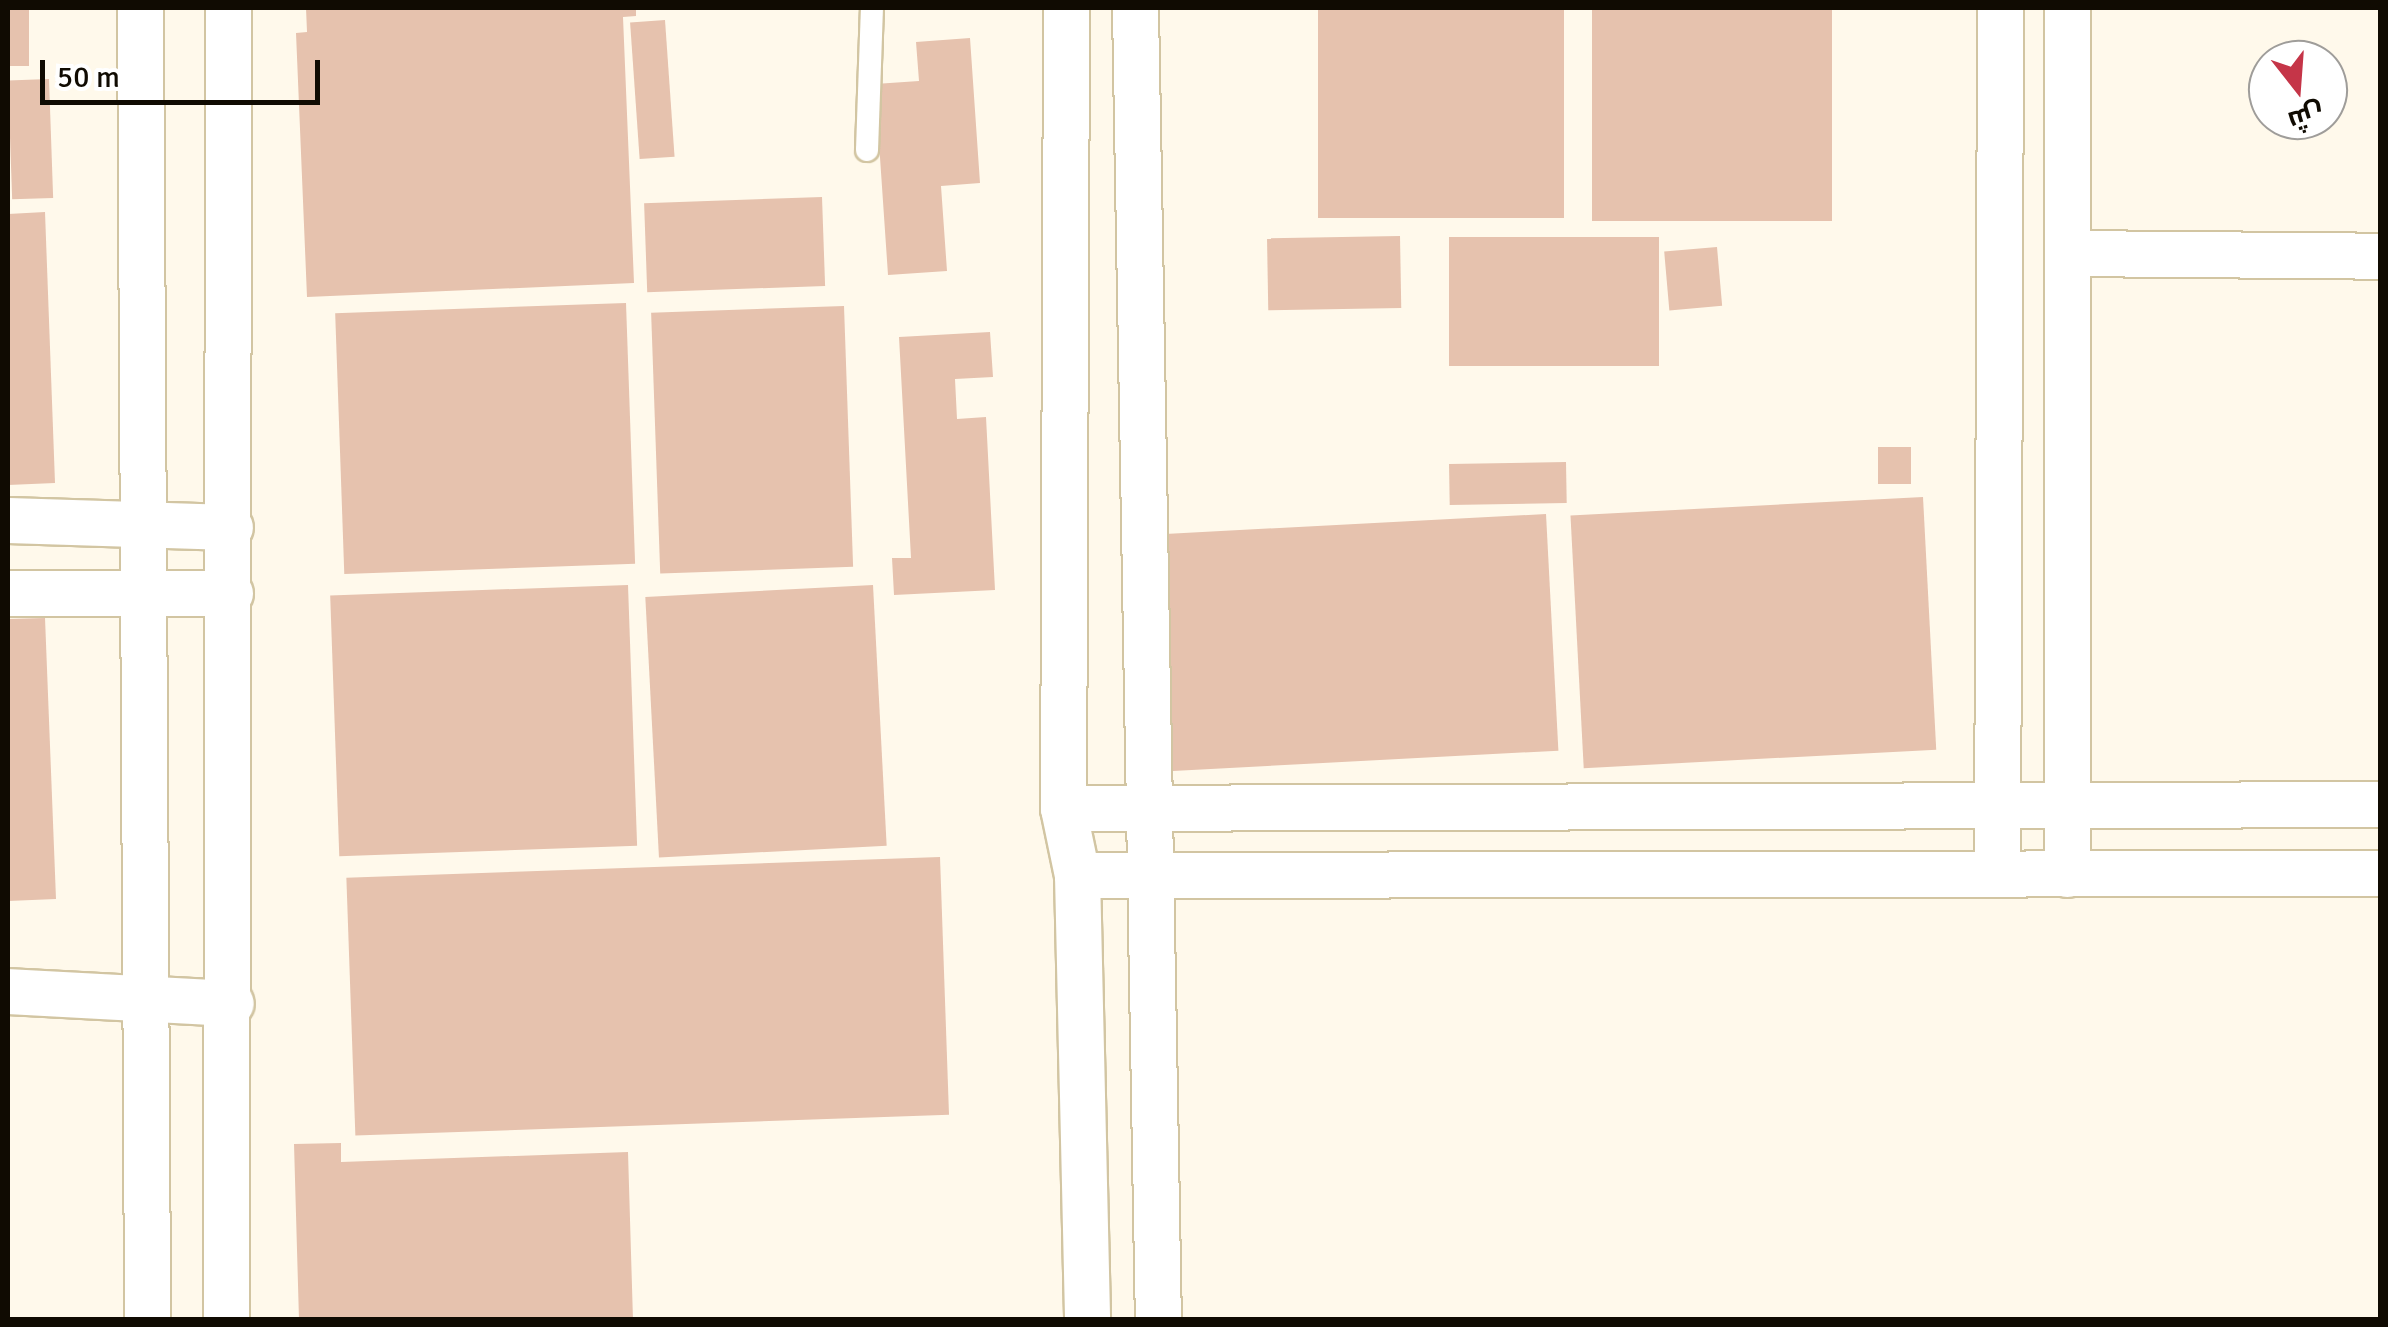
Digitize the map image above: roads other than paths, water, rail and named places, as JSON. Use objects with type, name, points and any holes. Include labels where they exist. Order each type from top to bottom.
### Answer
[{"type":"street","points":[[140,8],[146,1320]]},
{"type":"street","points":[[226,1320],[231,1004],[228,8]]},
{"type":"street","points":[[1066,8],[1063,808],[1077,875],[1087,1320]]},
{"type":"street","points":[[1136,8],[1144,874],[1158,1320]]},
{"type":"street","points":[[1997,874],[2001,805],[2000,8]]},
{"type":"street","points":[[2067,8],[2067,874]]},
{"type":"street","points":[[2068,252],[2380,256]]},
{"type":"street","points":[[8,520],[142,520],[230,527]]},
{"type":"street","points":[[8,593],[230,593]]},
{"type":"street","points":[[1063,808],[2380,804]]},
{"type":"street","points":[[1077,875],[2380,873]]},
{"type":"street","points":[[8,991],[145,993],[231,1004]]},
{"type":"lane","points":[[867,150],[872,8]]}]
